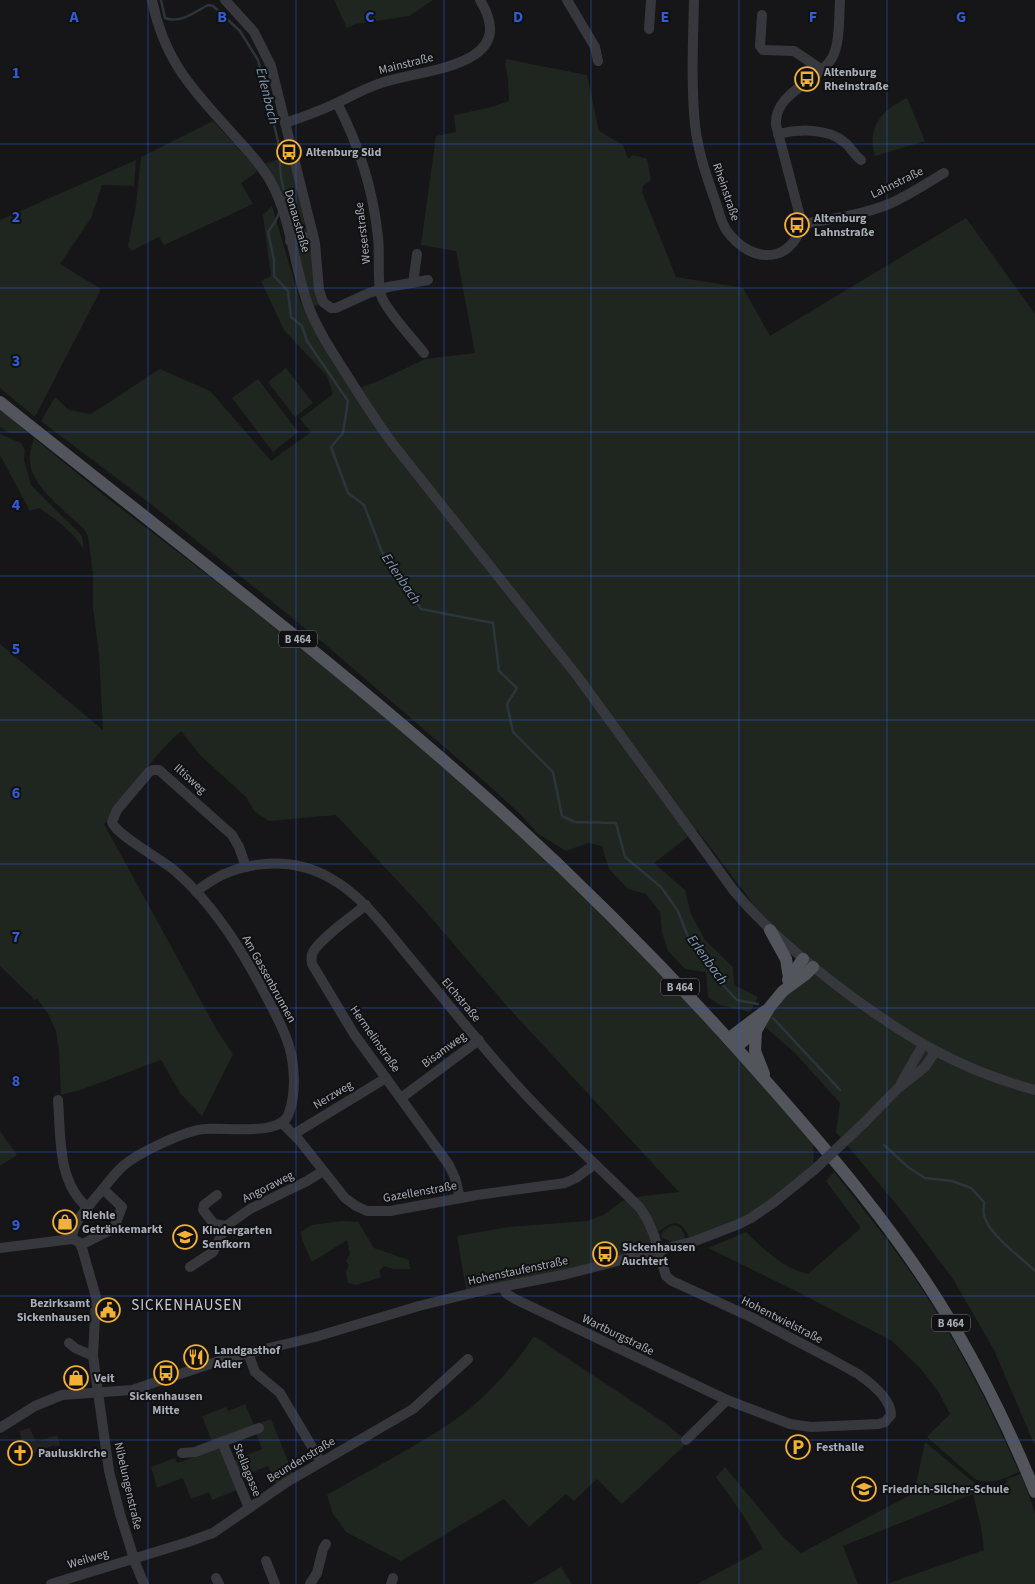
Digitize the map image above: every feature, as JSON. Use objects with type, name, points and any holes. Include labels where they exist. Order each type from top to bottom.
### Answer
[{"type":"main road","name":"B 464","points":[[0,402],[313,651],[460,774],[611,916],[732,1043],[773,1089],[871,1207],[933,1294],[988,1387],[1019,1452],[1035,1492]]},
{"type":"main road","points":[[770,930],[786,959],[789,978]]},
{"type":"main road","points":[[732,1043],[752,1026],[783,992],[805,975],[808,963]]},
{"type":"main road","points":[[783,992],[789,978],[808,963]]},
{"type":"main road","points":[[752,1026],[755,1052],[773,1089]]},
{"type":"street","name":"Donaustraße","points":[[152,0],[163,40],[180,72],[258,162],[272,184],[280,203],[301,283],[315,322],[369,411],[401,455],[578,677],[726,882],[770,930],[808,963],[879,1017],[935,1052],[977,1072],[1035,1090]]},
{"type":"street","points":[[225,0],[254,32],[271,66],[313,235],[319,290],[325,305],[336,308],[369,293],[428,280]]},
{"type":"street","name":"Mainstraße","points":[[285,123],[337,103],[381,83],[435,71],[478,52],[484,46],[491,32],[489,17],[480,0]]},
{"type":"street","points":[[567,0],[593,43],[598,61]]},
{"type":"street","points":[[649,29],[652,0]]},
{"type":"street","name":"Rheinstraße","points":[[694,0],[693,75],[696,127],[703,162],[722,222],[726,230],[741,245],[749,251],[763,255],[778,253],[785,249],[797,236],[802,224]]},
{"type":"street","points":[[802,224],[778,134],[776,119],[780,106],[785,100],[822,70],[834,53],[840,0]]},
{"type":"street","points":[[762,14],[760,46],[763,50],[794,51],[822,70]]},
{"type":"street","name":"Weserstraße","points":[[337,103],[355,140],[368,180],[378,235],[380,290],[384,300],[424,353]]},
{"type":"street","points":[[778,134],[796,131],[828,134],[838,137],[846,143],[860,160]]},
{"type":"street","name":"Lahnstraße","points":[[802,224],[857,214],[881,207],[944,173]]},
{"type":"street","points":[[290,242],[313,235]]},
{"type":"street","points":[[413,283],[417,254]]},
{"type":"street","name":"Iltisweg","points":[[112,822],[117,810],[146,775],[153,770],[159,770],[232,834],[246,867]]},
{"type":"street","name":"Am Gassenbrunnen","points":[[112,822],[119,833],[163,862],[196,892],[238,948],[264,991],[285,1035],[291,1053],[293,1077],[290,1113],[282,1123]]},
{"type":"street","name":"Elchstraße","points":[[196,892],[222,874],[246,867],[266,864],[284,864],[318,872],[348,889],[366,905],[517,1086],[644,1213],[660,1250]]},
{"type":"street","name":"Hermelinstraße","points":[[366,905],[316,948],[312,953],[312,964],[354,1034],[449,1165],[455,1178],[460,1198]]},
{"type":"street","name":"Bisamweg","points":[[401,1098],[479,1040]]},
{"type":"street","name":"Hohenstaufenstraße","points":[[897,1089],[923,1045]]},
{"type":"street","name":"Hohenstaufenstraße","points":[[0,1428],[47,1400],[69,1394],[132,1390],[213,1363],[315,1337],[425,1304],[567,1274],[695,1242],[739,1224],[773,1204],[814,1170],[897,1089],[925,1067],[935,1052]]},
{"type":"street","name":"Nerzweg","points":[[294,1134],[386,1078]]},
{"type":"street","points":[[58,1100],[64,1173],[76,1195],[88,1208]]},
{"type":"street","points":[[76,1242],[76,1223],[127,1163],[188,1132],[207,1128],[270,1128],[282,1123]]},
{"type":"street","name":"Gazellenstraße","points":[[282,1123],[294,1134],[345,1198],[356,1206],[368,1211],[390,1211],[460,1198],[565,1183],[576,1178],[594,1164]]},
{"type":"street","name":"Angoraweg","points":[[190,1267],[213,1252],[226,1226],[250,1209],[323,1171]]},
{"type":"street","points":[[1,1246],[76,1242],[110,1231],[116,1226],[122,1207],[103,1189]]},
{"type":"street","points":[[217,1194],[204,1205],[203,1211],[214,1224],[226,1226]]},
{"type":"street","name":"Nibelungenstraße","points":[[76,1242],[96,1297],[93,1356],[112,1485],[133,1558],[144,1584]]},
{"type":"street","name":"Hohentwielstraße","points":[[660,1250],[666,1276],[753,1318],[858,1374],[878,1392],[889,1406],[892,1412],[890,1419]]},
{"type":"street","name":"Wartburgstraße","points":[[502,1287],[507,1294],[515,1299],[727,1400],[776,1420],[802,1426],[872,1425],[890,1419]]},
{"type":"street","points":[[69,1343],[75,1348],[93,1356]]},
{"type":"street","points":[[248,1353],[255,1372],[276,1389],[283,1398],[321,1462]]},
{"type":"street","name":"Beundenstraße","points":[[133,1558],[205,1536],[228,1524],[249,1508],[321,1462],[413,1409],[468,1359]]},
{"type":"street","points":[[686,1440],[727,1400]]},
{"type":"street","name":"Stellagasse","points":[[182,1453],[194,1452],[259,1428]]},
{"type":"street","name":"Stellagasse","points":[[222,1442],[249,1508]]},
{"type":"street","points":[[310,1584],[317,1573],[326,1544]]},
{"type":"street","name":"Weilweg","points":[[51,1584],[133,1558]]},
{"type":"street","points":[[266,1561],[275,1584]]},
{"type":"shaded area","points":[[334,0],[433,0],[409,16],[355,24],[347,28]]},
{"type":"shaded area","points":[[506,59],[587,75],[599,131],[623,145],[628,159],[633,155],[647,159],[651,180],[643,186],[642,192],[676,277],[743,288],[770,336],[966,218],[1035,314],[1035,1446],[994,1350],[953,1279],[901,1210],[836,1132],[840,1103],[795,1053],[757,1020],[809,971],[770,930],[748,897],[697,830],[654,863],[685,890],[691,914],[705,940],[733,967],[734,985],[758,997],[750,1012],[720,1005],[708,997],[706,972],[685,969],[668,951],[662,932],[660,912],[646,894],[628,889],[609,869],[602,846],[588,843],[566,851],[537,833],[492,788],[327,646],[156,508],[41,421],[55,397],[69,410],[91,414],[160,369],[210,391],[271,461],[311,432],[300,419],[333,394],[327,376],[284,330],[261,281],[271,276],[263,215],[272,206],[300,301],[319,336],[357,389],[425,359],[475,353],[456,251],[421,245],[436,136],[456,132],[454,115],[488,108],[509,101]]},
{"type":"shaded area","points":[[907,98],[925,141],[875,156],[873,136],[878,121],[890,108]]},
{"type":"shaded area","points":[[213,121],[255,167],[257,172],[241,183],[253,204],[164,245],[159,237],[131,251],[128,246],[136,205],[141,157]]},
{"type":"shaded area","points":[[290,156],[311,253],[319,304],[313,307],[264,164]]},
{"type":"shaded area","points":[[136,160],[134,186],[102,185],[91,218],[60,264],[101,289],[35,417],[0,388],[0,220]]},
{"type":"shaded area","points":[[286,368],[313,403],[295,417],[268,382]]},
{"type":"shaded area","points":[[258,379],[298,432],[273,452],[232,398]]},
{"type":"shaded area","points":[[0,409],[30,433],[9,433],[0,427]]},
{"type":"shaded area","points":[[0,434],[21,443],[25,450],[24,460],[31,485],[82,536],[84,550],[70,532],[52,517],[39,508],[30,511],[0,455]]},
{"type":"shaded area","points":[[34,438],[106,497],[222,586],[275,620],[571,877],[813,1136],[814,1170],[773,1203],[691,1243],[681,1225],[677,1223],[672,1224],[654,1235],[660,1250],[567,1274],[466,1289],[457,1236],[508,1227],[587,1221],[605,1214],[622,1201],[642,1196],[679,1192],[505,1004],[421,906],[336,815],[269,821],[255,812],[246,797],[200,755],[181,731],[150,764],[104,824],[218,1032],[233,1054],[202,1116],[180,1093],[161,1060],[83,1089],[61,1095],[59,1050],[56,1031],[48,1014],[37,998],[35,1000],[0,966],[0,644],[103,730],[99,654],[93,608],[93,575],[88,536],[84,529],[59,507],[36,480],[30,458]]},
{"type":"shaded area","points":[[0,1131],[17,1155],[0,1166]]},
{"type":"shaded area","points":[[834,1172],[891,1245],[934,1307],[979,1388],[1019,1472],[1003,1479],[986,1482],[975,1479],[927,1437],[950,1414],[938,1391],[921,1369],[892,1341],[708,1248],[746,1232],[782,1263],[808,1274],[861,1228],[826,1181]]},
{"type":"shaded area","points":[[342,1221],[358,1222],[374,1248],[409,1260],[410,1269],[393,1269],[384,1266],[379,1271],[381,1277],[356,1285],[348,1283],[346,1272],[349,1265],[346,1261],[350,1254],[347,1240],[312,1262],[302,1240],[301,1232],[312,1225]]},
{"type":"shaded area","points":[[672,1225],[680,1228],[686,1240],[672,1242],[662,1238],[663,1231]]},
{"type":"shaded area","points":[[534,1336],[665,1423],[688,1442],[622,1504],[597,1479],[574,1501],[566,1494],[529,1527],[504,1499],[401,1561],[346,1532],[333,1514],[327,1495],[417,1444],[458,1418],[494,1386],[526,1349]]},
{"type":"shaded area","points":[[245,1404],[254,1425],[271,1419],[293,1474],[276,1485],[268,1466],[240,1477],[233,1461],[262,1449],[256,1433],[212,1442],[202,1416],[226,1407],[228,1411]]},
{"type":"shaded area","points":[[30,1428],[36,1442],[57,1435],[60,1445],[55,1447],[54,1445],[34,1453],[31,1444],[24,1447],[19,1431]]},
{"type":"shaded area","points":[[925,1442],[977,1485],[992,1486],[1007,1483],[1007,1479],[1021,1474],[1035,1513],[1035,1584],[887,1584],[984,1550],[973,1494],[843,1546],[858,1584],[697,1584],[763,1549],[743,1515],[716,1477],[725,1467],[784,1538],[801,1553],[914,1493]]},
{"type":"shaded area","points":[[219,1448],[237,1490],[212,1500],[209,1492],[191,1499],[183,1478],[157,1488],[151,1467],[175,1458],[177,1463]]},
{"type":"shaded area","points":[[561,1567],[572,1584],[532,1584]]},
{"type":"waterway","name":"Erlenbach","points":[[161,0],[165,18],[171,19],[182,18],[208,5],[213,6],[240,31],[258,60],[278,141],[281,177],[285,196],[283,201]]},
{"type":"waterway","name":"Erlenbach","points":[[280,211],[268,232],[274,260],[274,276],[288,291],[291,317],[302,326],[307,341],[348,401],[343,433],[331,447],[348,493],[364,505],[382,552],[421,609],[493,623],[499,671],[517,688],[507,704],[513,732],[553,772],[562,816],[575,822],[616,823],[625,857],[661,887],[678,911],[688,937],[717,970],[722,984],[737,1000],[758,1004]]},
{"type":"waterway","name":"Erlenbach","points":[[773,1018],[840,1090]]},
{"type":"waterway","name":"Erlenbach","points":[[884,1145],[908,1167],[925,1178],[952,1181],[971,1188],[984,1202],[984,1215],[992,1230],[1035,1271]]},
{"type":"place","name":"Altenburg Rheinstraße","points":[[807,79]]},
{"type":"place","name":"Altenburg Süd","points":[[289,152]]},
{"type":"place","name":"Altenburg Lahnstraße","points":[[797,225]]},
{"type":"place","name":"Riehle Getränkemarkt","points":[[65,1222]]},
{"type":"place","name":"Kindergarten Senfkorn","points":[[185,1237]]},
{"type":"place","name":"Sickenhausen Auchtert","points":[[605,1254]]},
{"type":"place","name":"Bezirksamt Sickenhausen","points":[[108,1310]]},
{"type":"place","name":"Landgasthof Adler","points":[[196,1357]]},
{"type":"place","name":"Sickenhausen Mitte","points":[[166,1373]]},
{"type":"place","name":"Veit","points":[[76,1378]]},
{"type":"place","name":"Festhalle","points":[[798,1447]]},
{"type":"place","name":"Pauluskirche","points":[[20,1453]]},
{"type":"place","name":"Friedrich-Silcher-Schule","points":[[864,1489]]},
{"type":"district","name":"SICKENHAUSEN","points":[[187,1305]]}]
